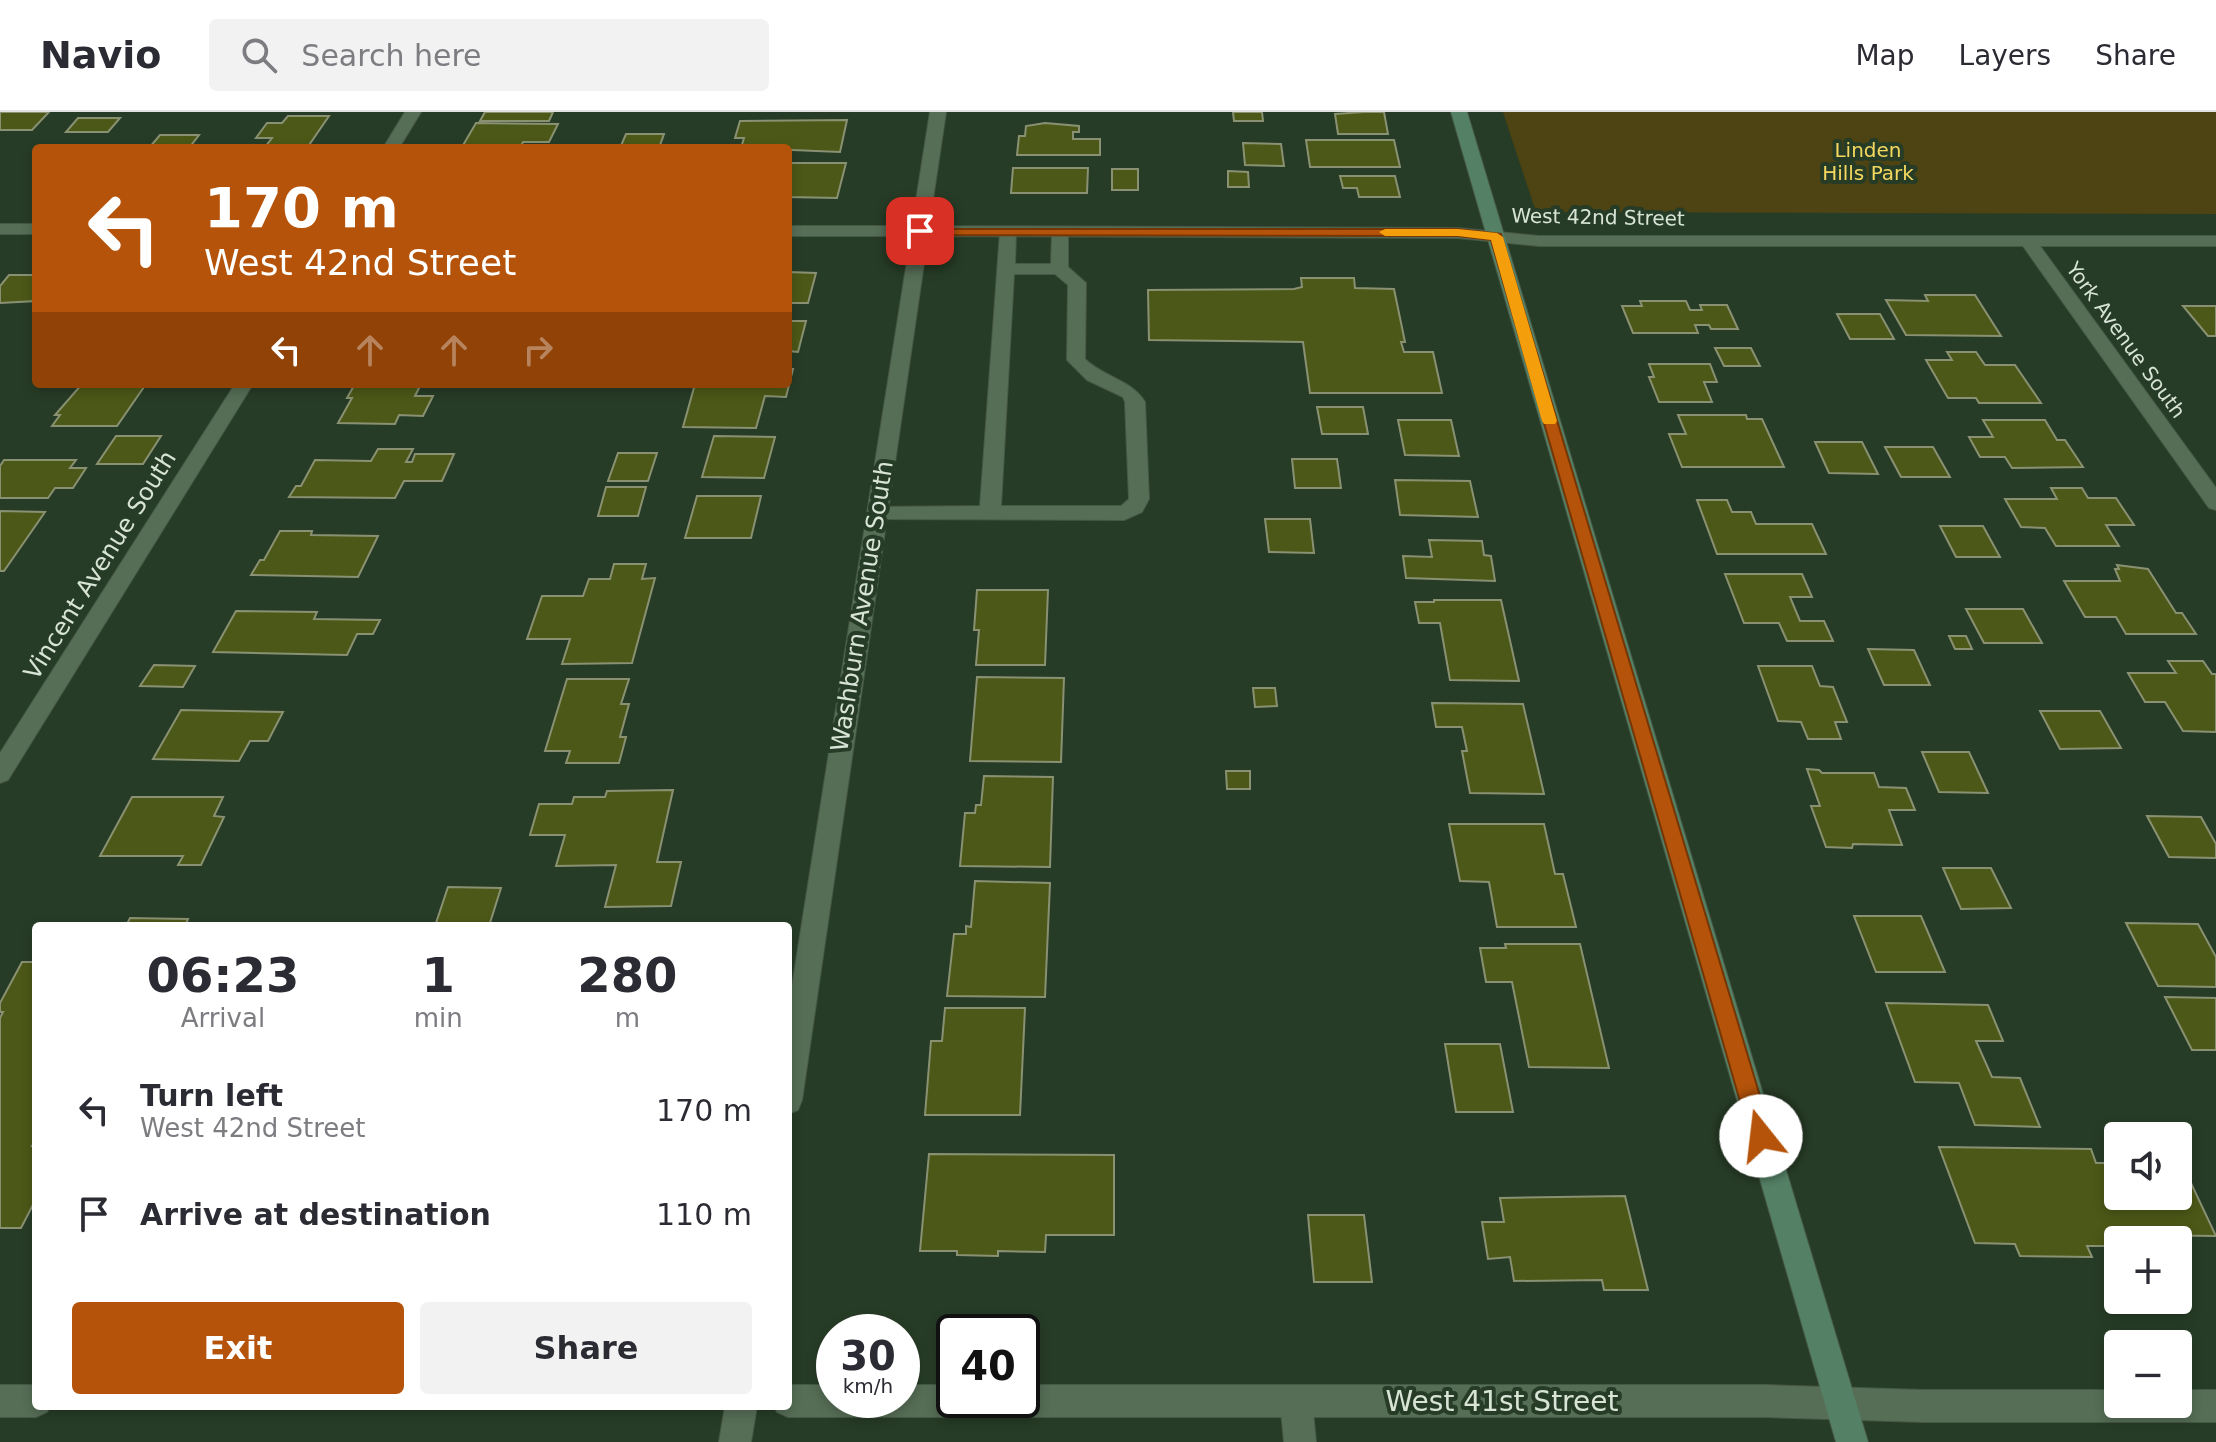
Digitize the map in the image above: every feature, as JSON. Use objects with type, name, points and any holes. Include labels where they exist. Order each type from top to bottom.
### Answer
[{"type":"street","points":[[393,144],[413,112]]},
{"type":"street","name":"Washburn Avenue South","points":[[792,1073],[938,112]]},
{"type":"street","points":[[1459,112],[1852,1442]]},
{"type":"street","points":[[0,229],[32,229]]},
{"type":"street","name":"West 42nd Street","points":[[792,231],[1458,233],[1539,241],[2216,241]]},
{"type":"street","points":[[990,513],[1008,232]]},
{"type":"street","points":[[1059,269],[1060,232]]},
{"type":"street","name":"York Avenue South","points":[[2028,241],[2216,503]]},
{"type":"street","points":[[876,514],[1124,513],[1135,507],[1139,499],[1135,402],[1130,393],[1091,373],[1076,360],[1077,283],[1059,269],[1006,269]]},
{"type":"street","name":"Vincent Avenue South","points":[[0,773],[241,388]]},
{"type":"street","points":[[0,1401],[32,1401]]},
{"type":"street","name":"West 41st Street","points":[[792,1401],[1766,1401],[1841,1405],[2216,1406]]},
{"type":"street","points":[[1296,1401],[1300,1442]]},
{"type":"street","points":[[735,1442],[740,1410]]},
{"type":"green space","name":"Linden Hills Park","points":[[1503,112],[2216,112],[2216,214],[1536,212]]},
{"type":"building","points":[[0,112],[49,112],[32,130],[0,130]]},
{"type":"building","points":[[485,112],[553,112],[549,121],[480,121]]},
{"type":"building","points":[[1233,112],[1262,112],[1263,121],[1234,121]]},
{"type":"building","points":[[1384,112],[1388,134],[1338,134],[1335,114]]},
{"type":"building","points":[[288,116],[329,116],[310,144],[267,144],[272,138],[256,138],[267,123],[282,123]]},
{"type":"building","points":[[78,118],[120,118],[108,132],[66,132]]},
{"type":"building","points":[[847,120],[840,152],[792,150],[792,144],[742,144],[744,138],[735,138],[740,121]]},
{"type":"building","points":[[476,123],[558,124],[549,142],[464,144]]},
{"type":"building","points":[[1045,123],[1079,126],[1079,132],[1073,132],[1073,139],[1100,139],[1100,155],[1017,155],[1019,136],[1025,136],[1026,126]]},
{"type":"building","points":[[626,134],[664,134],[660,144],[622,144]]},
{"type":"building","points":[[160,135],[199,135],[192,144],[152,144]]},
{"type":"building","points":[[1306,140],[1394,140],[1400,167],[1310,167]]},
{"type":"building","points":[[1243,143],[1281,144],[1284,166],[1245,165]]},
{"type":"building","points":[[792,163],[846,163],[837,198],[792,197]]},
{"type":"building","points":[[1013,168],[1088,168],[1087,193],[1011,193]]},
{"type":"building","points":[[1112,169],[1138,169],[1138,190],[1112,190]]},
{"type":"building","points":[[1228,171],[1248,172],[1249,187],[1228,187]]},
{"type":"building","points":[[1340,176],[1395,176],[1400,197],[1359,197],[1357,188],[1343,188]]},
{"type":"building","points":[[792,272],[816,273],[808,303],[792,303]]},
{"type":"building","points":[[9,275],[32,275],[32,301],[0,303],[0,286]]},
{"type":"building","points":[[1301,278],[1354,278],[1355,288],[1394,289],[1405,342],[1401,342],[1404,352],[1433,352],[1442,393],[1310,393],[1303,342],[1149,340],[1148,290],[1294,289],[1302,287]]},
{"type":"building","points":[[1925,295],[1975,295],[2001,336],[1906,335],[1886,300],[1928,301]]},
{"type":"building","points":[[1640,301],[1686,301],[1690,310],[1702,310],[1700,305],[1727,305],[1738,329],[1711,329],[1709,325],[1695,325],[1698,333],[1633,333],[1622,306],[1642,306]]},
{"type":"building","points":[[2183,306],[2216,306],[2216,336],[2208,336]]},
{"type":"building","points":[[1837,314],[1880,314],[1894,339],[1850,339]]},
{"type":"building","points":[[792,321],[806,321],[798,352],[792,351]]},
{"type":"building","points":[[1715,348],[1751,348],[1760,366],[1724,366]]},
{"type":"building","points":[[1947,352],[1976,352],[1985,365],[2015,365],[2041,403],[1979,403],[1976,398],[1948,398],[1926,360],[1952,360]]},
{"type":"building","points":[[1649,364],[1710,364],[1717,382],[1704,382],[1712,402],[1659,402],[1649,377],[1654,377]]},
{"type":"building","points":[[79,388],[143,388],[117,426],[52,426],[60,415],[55,415]]},
{"type":"building","points":[[353,388],[419,388],[415,396],[433,396],[423,416],[399,415],[395,424],[338,423],[352,398],[347,398]]},
{"type":"building","points":[[694,388],[788,388],[786,397],[765,396],[756,428],[683,427]]},
{"type":"building","points":[[1317,407],[1363,407],[1368,434],[1322,434]]},
{"type":"building","points":[[1678,415],[1746,415],[1747,419],[1762,419],[1784,467],[1682,467],[1669,434],[1686,434]]},
{"type":"building","points":[[1398,420],[1451,420],[1459,456],[1405,455]]},
{"type":"building","points":[[1983,420],[2045,420],[2057,440],[2065,440],[2083,467],[2012,468],[2005,457],[1980,457],[1969,437],[1993,437]]},
{"type":"building","points":[[116,436],[161,436],[143,464],[97,464]]},
{"type":"building","points":[[714,436],[775,437],[764,478],[702,477]]},
{"type":"building","points":[[1815,442],[1862,442],[1878,474],[1829,473]]},
{"type":"building","points":[[1885,447],[1933,447],[1950,477],[1901,477]]},
{"type":"building","points":[[378,449],[413,449],[406,462],[412,462],[415,454],[454,454],[442,481],[404,481],[395,498],[289,497],[296,486],[301,486],[315,460],[371,461]]},
{"type":"building","points":[[618,453],[657,453],[648,481],[608,481]]},
{"type":"building","points":[[1292,459],[1337,459],[1341,488],[1295,488]]},
{"type":"building","points":[[4,460],[76,460],[70,468],[86,468],[73,488],[55,488],[48,498],[0,498],[0,466]]},
{"type":"building","points":[[1395,480],[1470,481],[1478,517],[1400,515]]},
{"type":"building","points":[[606,487],[646,487],[638,516],[598,516]]},
{"type":"building","points":[[2051,488],[2082,488],[2088,498],[2116,498],[2134,525],[2106,525],[2119,546],[2056,546],[2045,528],[2021,527],[2005,499],[2057,499]]},
{"type":"building","points":[[697,496],[761,496],[751,538],[685,538]]},
{"type":"building","points":[[1697,500],[1727,500],[1732,512],[1751,512],[1756,524],[1812,524],[1826,554],[1717,554]]},
{"type":"building","points":[[0,511],[45,512],[4,571],[0,571]]},
{"type":"building","points":[[1265,519],[1310,519],[1314,553],[1269,552]]},
{"type":"building","points":[[1940,526],[1983,526],[2000,557],[1956,557]]},
{"type":"building","points":[[280,531],[312,531],[311,535],[378,536],[358,577],[251,575],[260,560],[264,560]]},
{"type":"building","points":[[1429,540],[1482,541],[1484,555],[1491,556],[1495,581],[1406,578],[1403,556],[1432,557]]},
{"type":"building","points":[[614,564],[646,564],[642,579],[655,578],[632,663],[562,664],[570,639],[527,639],[542,596],[583,596],[589,579],[610,579]]},
{"type":"building","points":[[2117,565],[2148,569],[2176,613],[2182,613],[2196,634],[2126,634],[2116,617],[2085,617],[2064,581],[2120,581],[2115,569],[2119,569]]},
{"type":"building","points":[[1725,574],[1802,574],[1812,597],[1790,597],[1800,621],[1824,621],[1833,641],[1787,641],[1779,623],[1744,623]]},
{"type":"building","points":[[977,590],[1048,590],[1045,665],[976,665],[979,630],[974,630]]},
{"type":"building","points":[[1501,600],[1519,681],[1450,680],[1440,623],[1419,623],[1415,602]]},
{"type":"building","points":[[1966,609],[2023,609],[2042,643],[1984,643]]},
{"type":"building","points":[[236,611],[317,612],[314,619],[380,620],[373,634],[357,634],[347,655],[213,652]]},
{"type":"building","points":[[1949,636],[1966,636],[1972,649],[1955,649]]},
{"type":"building","points":[[1868,649],[1914,650],[1930,685],[1884,685]]},
{"type":"building","points":[[2168,661],[2203,661],[2212,674],[2216,674],[2216,732],[2183,731],[2165,702],[2145,702],[2128,673],[2176,673]]},
{"type":"building","points":[[154,665],[195,666],[183,687],[140,686]]},
{"type":"building","points":[[1758,666],[1812,666],[1820,686],[1833,687],[1847,722],[1835,722],[1841,739],[1808,739],[1801,722],[1778,721]]},
{"type":"building","points":[[977,677],[1064,678],[1061,762],[970,761]]},
{"type":"building","points":[[567,679],[629,679],[621,704],[629,704],[620,737],[626,737],[619,763],[566,763],[570,751],[545,751]]},
{"type":"building","points":[[1253,688],[1275,688],[1277,706],[1255,707]]},
{"type":"building","points":[[1432,703],[1523,704],[1544,794],[1470,793],[1462,751],[1467,751],[1462,727],[1436,727]]},
{"type":"building","points":[[181,710],[283,712],[268,741],[250,741],[239,761],[153,759]]},
{"type":"building","points":[[2040,711],[2100,711],[2121,748],[2060,749]]},
{"type":"building","points":[[1922,752],[1969,752],[1988,793],[1939,792]]},
{"type":"building","points":[[1807,769],[1822,773],[1874,773],[1879,787],[1906,788],[1915,810],[1889,810],[1902,845],[1826,847],[1811,806],[1820,806]]},
{"type":"building","points":[[1226,771],[1250,771],[1250,789],[1227,789]]},
{"type":"building","points":[[984,776],[1053,777],[1050,867],[960,866],[965,813],[975,813],[976,805],[981,805]]},
{"type":"building","points":[[673,790],[657,862],[681,862],[671,906],[605,907],[616,865],[556,866],[565,835],[530,835],[539,804],[572,804],[574,797],[605,797],[607,791]]},
{"type":"building","points":[[132,797],[223,797],[214,816],[224,817],[201,865],[178,865],[183,856],[100,856]]},
{"type":"building","points":[[2147,816],[2201,817],[2216,844],[2216,858],[2169,857]]},
{"type":"building","points":[[1449,824],[1544,824],[1555,874],[1563,874],[1576,927],[1497,927],[1489,882],[1460,881]]},
{"type":"building","points":[[1943,868],[1991,868],[2011,908],[1961,909]]},
{"type":"building","points":[[975,881],[1050,883],[1045,997],[947,996],[954,934],[966,934],[966,926],[971,927]]},
{"type":"building","points":[[448,887],[501,888],[490,922],[436,922]]},
{"type":"building","points":[[1854,916],[1921,916],[1945,972],[1876,972]]},
{"type":"building","points":[[130,918],[188,919],[187,922],[128,922]]},
{"type":"building","points":[[2126,923],[2198,924],[2216,957],[2216,987],[2158,986]]},
{"type":"building","points":[[1505,944],[1580,944],[1609,1068],[1529,1067],[1512,982],[1486,982],[1480,948],[1506,948]]},
{"type":"building","points":[[22,962],[32,962],[32,1207],[21,1228],[0,1228],[0,1018],[3,1012],[0,1012],[0,1003]]},
{"type":"building","points":[[2165,997],[2216,998],[2216,1050],[2192,1050]]},
{"type":"building","points":[[1886,1003],[1988,1005],[2003,1041],[1976,1041],[1992,1077],[2020,1078],[2040,1127],[1975,1125],[1959,1083],[1915,1082]]},
{"type":"building","points":[[945,1008],[1025,1008],[1020,1115],[925,1115],[931,1041],[942,1041]]},
{"type":"building","points":[[1445,1044],[1500,1044],[1513,1112],[1456,1112]]},
{"type":"building","points":[[1939,1147],[2091,1149],[2096,1163],[2104,1163],[2104,1210],[2192,1210],[2192,1185],[2216,1236],[2192,1236],[2192,1226],[2104,1226],[2104,1246],[2087,1246],[2092,1257],[2020,1256],[2015,1244],[1975,1243]]},
{"type":"building","points":[[929,1154],[1114,1155],[1114,1235],[1046,1235],[1045,1252],[998,1251],[998,1256],[920,1251]]},
{"type":"building","points":[[1625,1196],[1648,1290],[1604,1290],[1602,1280],[1514,1281],[1510,1257],[1488,1259],[1482,1222],[1504,1222],[1500,1198]]},
{"type":"building","points":[[1308,1215],[1364,1215],[1372,1282],[1314,1282]]},
{"type":"slow traffic","points":[[1385,232],[1497,237],[1550,421]]},
{"type":"route","points":[[920,231],[1458,233],[1497,237],[1761,1136]]}]
